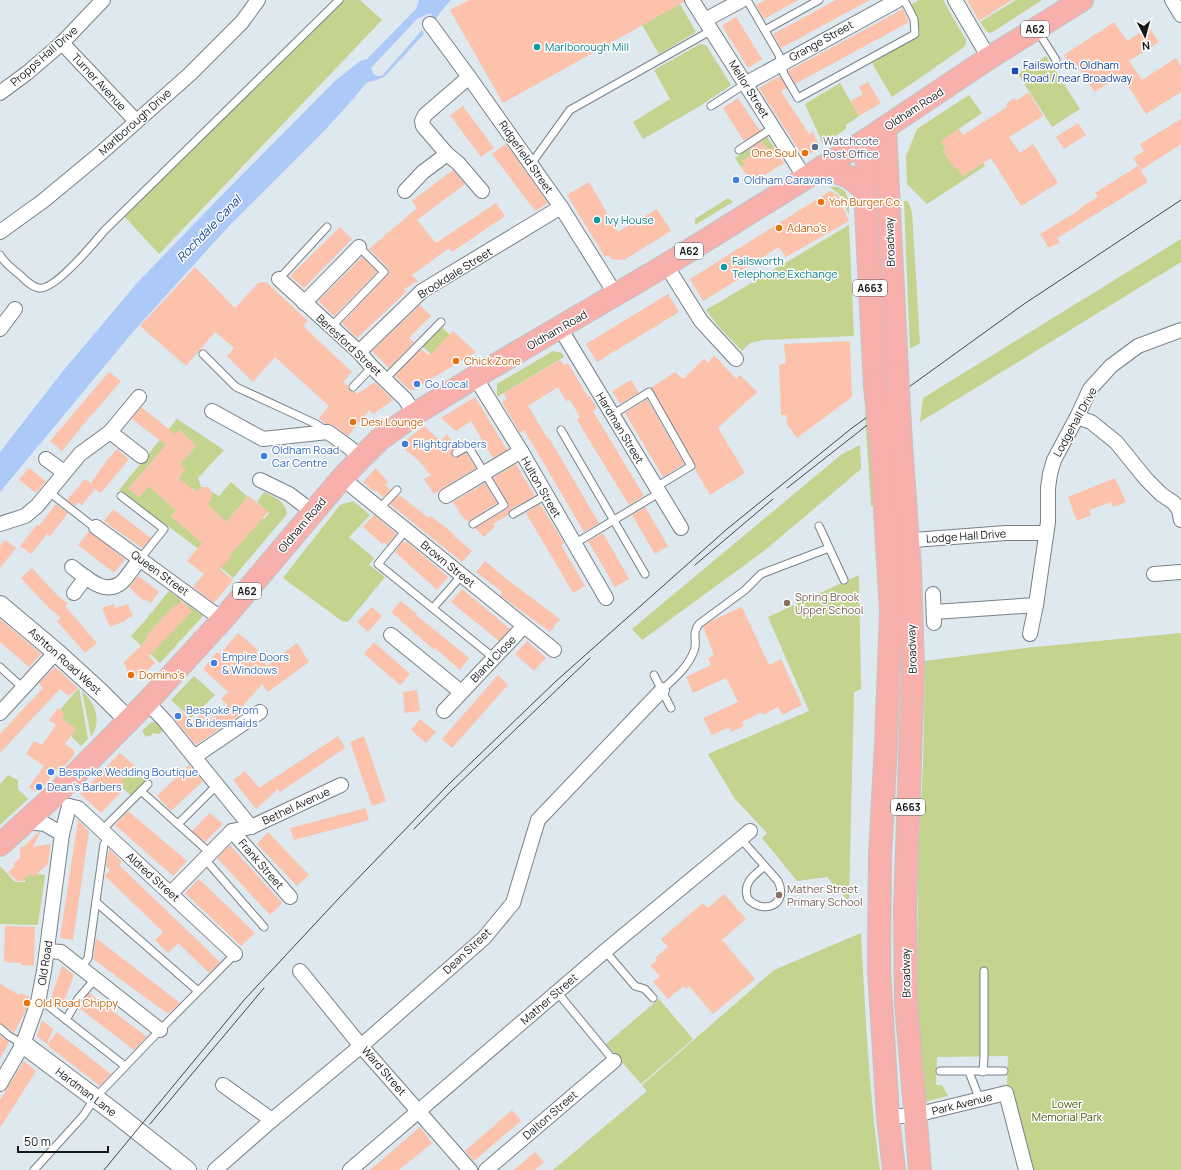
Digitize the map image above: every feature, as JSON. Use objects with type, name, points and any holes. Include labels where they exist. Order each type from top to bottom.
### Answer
[{"type":"highway","name":"Oldham Road","points":[[0,845],[26,822],[63,799],[128,720],[147,702],[224,618],[342,478],[379,440],[415,414],[475,377],[666,265],[814,173],[865,141],[989,58],[1082,0]]},
{"type":"highway","name":"Broadway","points":[[884,128],[901,444],[897,541],[891,612],[880,855],[879,968],[888,1117],[894,1170]]},
{"type":"highway","name":"Broadway","points":[[865,141],[867,171],[864,190],[875,386],[882,456],[897,541],[913,669],[906,910],[906,1002],[920,1170]]},
{"type":"highway","points":[[814,173],[849,177],[864,190]]},
{"type":"street","name":"Propps Hall Drive","points":[[0,93],[27,73],[62,43],[103,0]]},
{"type":"street","name":"Marlborough Drive","points":[[0,232],[43,201],[101,153],[190,74],[242,22],[258,0]]},
{"type":"street","name":"Mellor Street","points":[[692,0],[774,127],[814,173]]},
{"type":"street","points":[[709,25],[742,0]]},
{"type":"street","name":"Grange Street","points":[[745,84],[898,0]]},
{"type":"street","points":[[955,0],[989,58]]},
{"type":"street","points":[[1172,0],[1181,14]]},
{"type":"street","name":"Ridgefield Street","points":[[430,24],[469,76],[561,207],[616,295]]},
{"type":"street","name":"Turner Avenue","points":[[62,43],[136,121]]},
{"type":"street","points":[[469,76],[425,115],[422,121],[423,126],[482,191]]},
{"type":"street","points":[[405,191],[424,172],[447,154]]},
{"type":"street","name":"Brookdale Street","points":[[359,352],[422,291],[561,207]]},
{"type":"street","points":[[304,303],[358,247]]},
{"type":"street","points":[[666,265],[701,321],[736,359]]},
{"type":"street","name":"Beresford Street","points":[[279,279],[359,352],[372,367],[405,399],[415,414]]},
{"type":"street","points":[[0,329],[15,309]]},
{"type":"street","name":"Hardman Street","points":[[560,328],[681,528]]},
{"type":"street","name":"Lodgehall Drive","points":[[1030,634],[1039,588],[1041,561],[1048,522],[1048,488],[1054,460],[1090,389],[1111,366],[1138,346],[1181,330]]},
{"type":"street","name":"Hulton Street","points":[[475,377],[521,451],[606,598]]},
{"type":"street","points":[[0,524],[25,516],[37,506],[80,454],[110,432],[139,397]]},
{"type":"street","points":[[212,411],[263,439],[328,432],[350,448],[360,458]]},
{"type":"street","points":[[1077,417],[1091,422],[1116,442],[1151,484],[1161,494],[1174,503],[1179,510],[1181,520]]},
{"type":"street","points":[[110,432],[141,456]]},
{"type":"street","points":[[446,496],[521,451]]},
{"type":"street","points":[[46,459],[64,472]]},
{"type":"street","name":"Brown Street","points":[[342,478],[554,650]]},
{"type":"street","points":[[260,480],[289,494],[313,512]]},
{"type":"street","name":"Queen Street","points":[[96,527],[212,612],[224,618]]},
{"type":"street","name":"Lodge Hall Drive","points":[[897,541],[1006,533],[1045,533]]},
{"type":"street","points":[[72,567],[103,588],[112,587],[121,582],[140,559]]},
{"type":"street","points":[[1154,574],[1181,572]]},
{"type":"street","points":[[74,593],[86,577]]},
{"type":"street","points":[[933,594],[934,617],[1036,605]]},
{"type":"street","name":"Ashton Road West","points":[[0,604],[97,689],[128,720]]},
{"type":"street","name":"Bland Close","points":[[444,711],[524,626]]},
{"type":"street","name":"Bland Close","points":[[391,635],[461,692]]},
{"type":"street","points":[[0,714],[56,652]]},
{"type":"street","name":"Dean Street","points":[[215,1170],[272,1120],[361,1046],[484,938],[513,903],[538,820],[662,690]]},
{"type":"street","points":[[147,702],[251,827]]},
{"type":"street","points":[[194,757],[260,712]]},
{"type":"street","name":"Bethel Avenue","points":[[232,831],[251,827],[341,785]]},
{"type":"street","name":"Aldred Street","points":[[63,799],[78,808],[236,954]]},
{"type":"street","name":"Old Road","points":[[0,1084],[23,1044],[38,1002],[43,981],[62,834],[63,799]]},
{"type":"street","points":[[26,822],[45,824],[62,834]]},
{"type":"street","points":[[171,893],[232,831]]},
{"type":"street","name":"Frank Street","points":[[232,831],[290,897]]},
{"type":"street","name":"Mather Street","points":[[350,1170],[605,950],[745,834]]},
{"type":"street","points":[[47,951],[61,952],[160,1030]]},
{"type":"street","name":"Ward Street","points":[[300,971],[361,1046],[470,1170]]},
{"type":"street","name":"Hardman Lane","points":[[23,1044],[187,1170]]},
{"type":"street","name":"Dalton Street","points":[[486,1170],[614,1061]]},
{"type":"street","points":[[223,1085],[272,1120]]},
{"type":"street","name":"Park Avenue","points":[[888,1117],[915,1115],[1006,1093],[1026,1170]]},
{"type":"lane","points":[[0,255],[4,262],[30,284],[38,288],[48,287],[84,256],[104,231],[339,0]]},
{"type":"lane","points":[[748,0],[778,55],[784,74],[798,98],[915,34],[914,19],[904,0]]},
{"type":"lane","points":[[764,30],[819,0]]},
{"type":"lane","points":[[531,164],[570,110],[709,25]]},
{"type":"lane","points":[[1036,28],[1056,60]]},
{"type":"lane","points":[[711,106],[745,84]]},
{"type":"lane","points":[[739,150],[774,127]]},
{"type":"lane","points":[[279,279],[327,227]]},
{"type":"lane","points":[[331,327],[384,272],[358,247]]},
{"type":"lane","points":[[385,379],[441,322]]},
{"type":"lane","points":[[202,354],[236,387],[316,424],[328,432]]},
{"type":"lane","points":[[353,387],[372,367]]},
{"type":"lane","points":[[574,544],[614,519],[692,466],[649,392],[612,415]]},
{"type":"lane","points":[[561,430],[645,574]]},
{"type":"lane","points":[[456,453],[468,446],[504,505],[474,524]]},
{"type":"lane","points":[[379,509],[397,490]]},
{"type":"lane","points":[[48,492],[96,527]]},
{"type":"lane","points":[[513,514],[546,495]]},
{"type":"lane","points":[[121,496],[164,529],[140,559]]},
{"type":"lane","points":[[819,526],[844,580]]},
{"type":"lane","points":[[406,530],[378,564],[494,658]]},
{"type":"lane","points":[[662,690],[682,671],[694,651],[695,629],[699,624],[744,590],[761,574],[829,548]]},
{"type":"lane","points":[[433,608],[462,576]]},
{"type":"lane","points":[[0,667],[23,688]]},
{"type":"lane","points":[[654,675],[671,708]]},
{"type":"lane","points":[[81,968],[88,958],[106,834],[148,784]]},
{"type":"lane","points":[[178,824],[217,785]]},
{"type":"lane","points":[[141,791],[178,824],[206,856],[210,866],[264,927]]},
{"type":"lane","points":[[745,834],[765,866],[778,881],[781,888],[778,902],[769,907],[756,906],[748,899],[746,888],[752,877],[765,866]]},
{"type":"lane","points":[[96,902],[198,991]]},
{"type":"lane","points":[[605,950],[635,986],[645,989],[653,998]]},
{"type":"lane","points":[[34,1170],[83,1116],[95,1098],[198,991],[236,954]]},
{"type":"lane","points":[[983,1072],[984,971]]},
{"type":"lane","points":[[66,1020],[78,999],[95,979]]},
{"type":"lane","points":[[557,992],[614,1061]]},
{"type":"lane","points":[[38,1002],[46,1004],[125,1066]]},
{"type":"lane","points":[[0,1028],[9,1036],[23,1044]]},
{"type":"lane","points":[[940,1071],[1004,1071]]},
{"type":"lane","points":[[969,1072],[980,1100]]},
{"type":"green space","points":[[343,0],[360,0],[382,20],[159,254],[124,216]]},
{"type":"green space","points":[[919,0],[943,0],[966,40],[966,44],[963,48],[892,97],[872,63],[920,34],[917,17],[911,5]]},
{"type":"green space","points":[[1016,0],[1042,0],[991,33],[986,31],[980,22]]},
{"type":"green space","points":[[680,4],[696,32],[659,54],[642,25]]},
{"type":"green space","points":[[700,44],[706,45],[731,85],[700,106],[643,139],[633,122],[670,99],[654,70]]},
{"type":"green space","points":[[1046,56],[1080,109],[1052,127],[1018,74]]},
{"type":"green space","points":[[840,83],[859,116],[846,125],[846,129],[823,144],[805,104]]},
{"type":"green space","points":[[969,95],[982,113],[941,141],[946,149],[943,151],[955,168],[957,167],[963,176],[983,163],[985,166],[927,204],[907,184],[906,156],[917,129]]},
{"type":"green space","points":[[767,137],[774,147],[769,150],[766,146],[742,161],[745,165],[741,167],[735,158]]},
{"type":"green space","points":[[830,187],[841,188],[847,195],[849,215],[840,195]]},
{"type":"green space","points":[[728,198],[733,202],[695,225],[695,219]]},
{"type":"green space","points":[[904,201],[908,201],[912,212],[920,343],[910,349]]},
{"type":"green space","points":[[849,225],[854,336],[763,340],[750,343],[742,351],[718,326],[706,310]]},
{"type":"green space","points":[[1181,239],[1181,262],[920,422],[923,398]]},
{"type":"green space","points":[[441,327],[456,340],[431,354],[422,346]]},
{"type":"green space","points":[[553,351],[562,353],[564,357],[497,397],[497,384]]},
{"type":"green space","points":[[868,414],[878,506],[871,506],[865,415]]},
{"type":"green space","points":[[177,419],[224,450],[198,478],[201,487],[197,492],[193,488],[191,491],[178,479],[184,471],[180,464],[196,446],[179,430],[128,489],[139,497],[149,486],[176,510],[171,516],[205,545],[229,556],[262,518],[264,519],[269,513],[257,502],[264,492],[282,502],[286,509],[287,514],[233,578],[200,550],[119,490]]},
{"type":"green space","points":[[860,445],[861,469],[764,551],[642,640],[632,629],[842,454]]},
{"type":"green space","points":[[231,482],[248,497],[226,522],[207,504],[212,499],[212,492],[219,496]]},
{"type":"green space","points":[[353,501],[370,515],[349,537],[374,558],[369,565],[385,577],[348,622],[342,621],[283,578],[340,505]]},
{"type":"green space","points":[[859,575],[861,689],[854,692],[849,902],[827,877],[797,881],[762,838],[767,833],[735,799],[708,754],[809,711],[768,617]]},
{"type":"green space","points":[[169,591],[203,616],[160,663],[131,636]],"holes":[[[182,601],[191,611],[153,652],[143,643],[148,637],[146,636],[175,605],[177,606]]]},
{"type":"green space","name":"Lower Memorial Park","points":[[1181,633],[1181,1170],[1022,1170],[1006,1111],[1008,1056],[937,1057],[936,1085],[942,1085],[948,1096],[924,1102],[917,1019],[918,860],[923,767],[925,661],[1025,648]]},
{"type":"green space","points":[[194,676],[215,695],[191,718],[171,700]]},
{"type":"green space","points":[[79,688],[88,739],[81,746],[71,736],[76,729],[62,719],[65,714],[60,710]]},
{"type":"green space","points":[[82,692],[96,712],[97,718],[95,730],[91,736]]},
{"type":"green space","points":[[152,722],[157,722],[164,729],[159,734],[152,733],[152,735],[146,737],[142,731]]},
{"type":"green space","points":[[135,766],[148,779],[131,796],[122,787],[124,784],[121,781]]},
{"type":"green space","points":[[8,775],[18,780],[18,789],[28,799],[0,825],[0,784]]},
{"type":"green space","points":[[0,866],[15,882],[25,882],[25,880],[22,881],[27,874],[29,876],[31,874],[33,876],[36,874],[45,875],[38,925],[0,924]]},
{"type":"green space","points":[[861,933],[870,1081],[880,1170],[553,1170],[647,1091],[642,1085],[774,970]]},
{"type":"green space","points":[[659,999],[693,1039],[641,1084],[606,1044]]},
{"type":"water","name":"Rochdale Canal","points":[[419,0],[451,0],[435,20],[430,18],[432,15],[430,13],[417,19],[371,68],[373,73],[377,76],[382,76],[422,30],[424,34],[386,75],[382,78],[366,83],[326,129],[228,227],[132,333],[0,492],[0,452],[63,371],[138,282],[335,81],[360,61],[367,59],[416,9]]},
{"type":"building","name":"Marlborough Mill","points":[[469,0],[684,0],[684,2],[503,103],[450,10]]},
{"type":"building","points":[[765,0],[798,0],[764,19],[756,5]]},
{"type":"building","points":[[836,0],[870,0],[781,48],[773,34]]},
{"type":"building","points":[[967,0],[1012,0],[979,21]]},
{"type":"building","points":[[903,9],[909,22],[795,84],[788,71]]},
{"type":"building","points":[[736,17],[762,59],[748,68],[722,26]]},
{"type":"building","points":[[1114,22],[1127,41],[1149,27],[1159,42],[1129,61],[1142,80],[1176,58],[1181,66],[1181,92],[1146,114],[1121,75],[1095,92],[1077,65],[1073,69],[1064,55]]},
{"type":"building","points":[[780,76],[787,88],[781,91],[809,134],[813,132],[820,148],[804,158],[759,88]]},
{"type":"building","points":[[868,82],[881,103],[859,116],[851,101],[863,94],[859,87]]},
{"type":"building","points":[[1029,92],[1043,116],[1009,137],[1020,153],[1033,144],[1058,183],[1021,206],[991,158],[963,176],[957,167],[955,169],[943,151],[946,149],[941,141],[959,129],[963,135],[1007,107],[1006,104],[1014,98],[1016,101]]},
{"type":"building","points":[[738,98],[760,131],[744,141],[723,108]]},
{"type":"building","points":[[463,106],[494,148],[481,157],[450,115]]},
{"type":"building","points":[[1181,119],[1181,144],[1141,170],[1133,158],[1144,151],[1140,144]]},
{"type":"building","points":[[1078,123],[1086,135],[1064,149],[1056,137]]},
{"type":"building","points":[[762,141],[769,150],[774,147],[784,163],[752,183],[741,167],[745,165],[742,161],[753,154],[749,149]]},
{"type":"building","points":[[506,144],[548,203],[535,211],[492,154]]},
{"type":"building","points":[[1138,166],[1148,182],[1057,238],[1060,242],[1049,248],[1040,234],[1081,209],[1080,208],[1098,197],[1095,193]]},
{"type":"building","points":[[453,170],[465,184],[417,220],[436,243],[496,203],[505,216],[452,252],[449,248],[412,275],[418,281],[404,289],[406,292],[357,338],[342,323],[389,273],[388,268],[369,249],[417,208],[412,201]]},
{"type":"building","name":"Ivy House","points":[[589,182],[618,232],[657,209],[671,231],[624,260],[611,259],[609,255],[605,257],[567,195]]},
{"type":"building","points":[[830,191],[838,195],[849,221],[786,257],[779,247],[739,272],[742,277],[703,301],[690,279]]},
{"type":"building","points":[[340,227],[352,239],[304,288],[290,276]]},
{"type":"building","points":[[362,257],[377,272],[334,316],[318,301]]},
{"type":"building","points":[[195,267],[235,308],[258,283],[266,282],[308,321],[303,326],[352,372],[343,382],[348,386],[350,391],[357,394],[375,382],[393,400],[373,414],[369,410],[348,436],[333,425],[326,424],[319,418],[329,406],[275,357],[253,382],[227,356],[234,348],[215,332],[186,366],[140,326]]},
{"type":"building","points":[[668,294],[679,312],[597,362],[586,344]]},
{"type":"building","points":[[420,305],[431,316],[409,338],[414,342],[389,368],[372,351]]},
{"type":"building","points":[[453,331],[476,352],[413,390],[410,390],[395,376],[421,349],[428,355],[430,353],[431,354]]},
{"type":"building","points":[[850,341],[852,397],[797,438],[787,424],[786,415],[781,415],[779,365],[786,363],[784,344]]},
{"type":"building","points":[[714,355],[736,379],[740,375],[757,392],[718,428],[745,473],[710,495],[695,469],[695,464],[651,388],[675,372],[683,379],[704,359],[708,363]]},
{"type":"building","points":[[560,360],[564,365],[568,363],[588,397],[589,396],[597,408],[593,411],[644,496],[629,505],[577,420],[580,417],[570,400],[566,401],[558,387],[528,406],[548,439],[549,438],[599,523],[584,532],[524,430],[520,433],[502,402],[507,399],[504,393]]},
{"type":"building","points":[[109,372],[121,381],[62,451],[50,441]]},
{"type":"building","points":[[631,380],[639,393],[620,404],[612,391]]},
{"type":"building","points":[[475,397],[507,450],[493,458],[471,421],[456,431],[441,418]]},
{"type":"building","points":[[647,399],[684,464],[663,477],[625,413]]},
{"type":"building","points":[[141,407],[175,434],[179,430],[196,446],[180,464],[186,470],[178,478],[197,492],[201,487],[208,487],[212,492],[212,499],[207,504],[226,522],[249,496],[268,512],[229,556],[231,558],[220,569],[233,580],[214,603],[193,587],[204,574],[187,561],[202,543],[171,516],[176,510],[149,486],[139,497],[128,489],[166,445],[132,419]]},
{"type":"building","points":[[424,426],[441,441],[447,434],[456,447],[452,451],[452,456],[456,458],[466,453],[476,468],[434,494],[424,479],[431,475],[418,460],[400,445]]},
{"type":"building","points":[[117,449],[129,459],[101,493],[95,489],[82,505],[78,502],[75,506],[67,500],[85,479],[91,483],[107,460]]},
{"type":"building","points":[[516,464],[535,496],[510,510],[508,515],[493,524],[495,526],[484,537],[475,528],[507,509],[509,505],[493,478]]},
{"type":"building","points":[[29,468],[46,481],[36,493],[19,480]]},
{"type":"building","points":[[376,468],[388,482],[385,485],[391,490],[383,497],[363,482]]},
{"type":"building","points":[[1115,478],[1126,502],[1113,507],[1111,502],[1089,510],[1091,515],[1077,521],[1068,497]]},
{"type":"building","points":[[485,483],[497,503],[468,522],[453,502]]},
{"type":"building","points":[[399,495],[429,518],[431,516],[472,551],[462,562],[390,504]]},
{"type":"building","points":[[56,504],[68,513],[50,536],[47,534],[31,554],[20,546],[37,525],[39,526]]},
{"type":"building","points":[[540,504],[564,543],[561,545],[585,586],[573,593],[526,513]]},
{"type":"building","points":[[645,507],[668,546],[655,554],[632,515]]},
{"type":"building","points":[[113,509],[151,538],[142,548],[104,521]]},
{"type":"building","points":[[374,515],[396,534],[387,545],[384,542],[382,544],[363,527]]},
{"type":"building","points":[[89,531],[125,559],[114,573],[78,545]]},
{"type":"building","points":[[603,533],[629,579],[615,587],[588,541]]},
{"type":"building","points":[[5,540],[16,548],[0,568],[0,546]]},
{"type":"building","points":[[403,541],[405,543],[406,541],[448,577],[437,590],[395,552]]},
{"type":"building","points":[[485,561],[505,578],[560,619],[550,632],[500,595],[502,592],[476,572]]},
{"type":"building","points":[[32,568],[57,595],[68,604],[65,606],[97,643],[85,653],[57,621],[61,618],[48,607],[21,578]]},
{"type":"building","points":[[138,576],[159,592],[151,603],[145,599],[144,601],[129,587]]},
{"type":"building","points":[[462,589],[510,629],[499,641],[451,602]]},
{"type":"building","points":[[181,601],[192,611],[149,656],[155,663],[143,675],[140,671],[131,680],[124,662],[144,643],[148,637],[146,636],[175,605],[177,606]]},
{"type":"building","points":[[401,601],[469,658],[460,670],[435,648],[433,649],[391,612]]},
{"type":"building","points":[[114,604],[115,608],[128,604],[133,616],[110,627],[102,608]]},
{"type":"building","points":[[372,607],[382,616],[368,632],[357,622]]},
{"type":"building","points":[[742,607],[769,665],[781,659],[802,705],[782,715],[778,707],[763,715],[762,712],[742,722],[744,726],[731,732],[729,727],[712,735],[703,718],[738,702],[726,678],[693,693],[686,677],[711,665],[708,658],[714,655],[703,627],[711,621]]},
{"type":"building","points":[[0,619],[41,654],[29,667],[0,642]]},
{"type":"building","points":[[238,633],[258,650],[256,652],[267,666],[297,643],[309,662],[268,692],[262,684],[242,707],[244,710],[237,715],[238,716],[196,745],[173,717],[180,710],[192,722],[201,714],[208,721],[228,705],[221,699],[228,692],[203,669],[217,652],[220,654]]},
{"type":"building","points":[[527,641],[546,658],[534,671],[515,654]]},
{"type":"building","points":[[374,642],[410,674],[400,685],[364,654]]},
{"type":"building","points":[[55,667],[78,688],[69,696],[60,689],[0,753],[0,734],[43,688],[39,683]]},
{"type":"building","points":[[498,675],[508,685],[452,748],[442,739]]},
{"type":"building","points":[[417,690],[420,711],[405,713],[403,692]]},
{"type":"building","points":[[58,708],[65,714],[62,719],[76,729],[65,744],[74,750],[74,755],[60,771],[56,769],[46,784],[36,792],[29,787],[44,766],[26,754],[34,741],[42,745],[56,725],[49,720]]},
{"type":"building","points":[[420,719],[436,732],[426,743],[411,730]]},
{"type":"building","points":[[338,736],[345,748],[280,792],[278,789],[256,809],[233,780],[245,771],[259,788]]},
{"type":"building","points":[[364,736],[386,801],[372,806],[350,742]]},
{"type":"building","points":[[120,753],[135,766],[121,781],[124,784],[122,787],[124,789],[101,813],[80,794]]},
{"type":"building","points":[[189,765],[203,781],[171,811],[157,796]]},
{"type":"building","points":[[366,808],[369,820],[294,840],[290,828]]},
{"type":"building","points":[[128,811],[187,861],[173,876],[115,825]]},
{"type":"building","points":[[210,813],[223,824],[205,842],[192,831]]},
{"type":"building","points":[[78,820],[89,832],[73,940],[60,938]]},
{"type":"building","points":[[39,832],[40,833],[33,847],[50,844],[47,865],[33,877],[31,874],[22,881],[17,881],[8,872],[15,866],[13,864],[20,858],[20,847],[23,847]]},
{"type":"building","points":[[268,832],[309,875],[297,886],[257,844]]},
{"type":"building","points":[[230,845],[282,903],[270,915],[217,858]]},
{"type":"building","points":[[109,849],[122,862],[119,865],[220,962],[209,973],[178,943],[168,953],[155,940],[163,932],[105,876],[110,870],[106,866]]},
{"type":"building","points":[[199,879],[255,933],[241,946],[185,893]]},
{"type":"building","points":[[724,894],[746,919],[722,940],[755,979],[713,1014],[689,986],[686,989],[684,986],[668,999],[653,982],[660,976],[650,966],[657,960],[655,958],[668,947],[661,939],[703,903],[708,908]]},
{"type":"building","points":[[5,926],[35,927],[34,966],[21,965],[21,963],[4,962]]},
{"type":"building","points":[[96,938],[180,1003],[168,1014],[93,959]]},
{"type":"building","points":[[62,966],[74,975],[61,1009],[50,1001]]},
{"type":"building","points":[[0,984],[19,995],[21,993],[30,997],[27,1008],[14,1033],[0,1023]]},
{"type":"building","points":[[89,993],[147,1037],[134,1050],[79,1008]]},
{"type":"building","points":[[42,1020],[53,1029],[47,1044],[37,1036]]},
{"type":"building","points":[[57,1032],[111,1074],[100,1086],[47,1045]]},
{"type":"building","points":[[0,1035],[9,1042],[0,1059]]},
{"type":"building","points":[[24,1061],[36,1071],[0,1128],[0,1100]]},
{"type":"building","points":[[512,1110],[521,1121],[474,1161],[465,1151]]},
{"type":"building","points":[[420,1127],[432,1143],[399,1170],[370,1170]]},
{"type":"building","points":[[535,1152],[544,1162],[535,1170],[514,1170]]},
{"type":"tram line","points":[[104,1170],[244,1000],[340,897],[449,784],[555,682],[727,529],[852,428],[1024,304],[1181,200]]},
{"type":"tram line","points":[[787,488],[894,404]]},
{"type":"tram line","points":[[695,565],[773,499]]},
{"type":"tram line","points":[[414,829],[450,792],[590,658]]},
{"type":"tram line","points":[[150,1124],[264,988]]},
{"type":"place","name":"Marlborough Mill","points":[[537,47]]},
{"type":"place","name":"Failsworth, Oldham Road / near Broadway","points":[[1015,71]]},
{"type":"place","name":"Watchcote Post Office","points":[[815,147]]},
{"type":"place","name":"One Soul","points":[[805,153]]},
{"type":"place","name":"Oldham Caravans","points":[[736,180]]},
{"type":"place","name":"Yoh Burger Co.","points":[[821,202]]},
{"type":"place","name":"Ivy House","points":[[597,220]]},
{"type":"place","name":"Adano's","points":[[779,228]]},
{"type":"place","name":"Failsworth Telephone Exchange","points":[[724,267]]},
{"type":"place","name":"Chick Zone","points":[[456,361]]},
{"type":"place","name":"Go Local","points":[[417,384]]},
{"type":"place","name":"Desi Lounge","points":[[353,422]]},
{"type":"place","name":"Flightgrabbers","points":[[405,444]]},
{"type":"place","name":"Oldham Road Car Centre","points":[[264,456]]},
{"type":"place","name":"Spring Brook Upper School","points":[[787,603]]},
{"type":"place","name":"Empire Doors & Windows","points":[[214,663]]},
{"type":"place","name":"Domino's","points":[[131,675]]},
{"type":"place","name":"Bespoke Prom & Bridesmaids","points":[[178,716]]},
{"type":"place","name":"Bespoke Wedding Boutique","points":[[51,772]]},
{"type":"place","name":"Dean's Barbers","points":[[39,787]]},
{"type":"place","name":"Mather Street Primary School","points":[[779,895]]},
{"type":"place","name":"Old Road Chippy","points":[[27,1003]]}]
